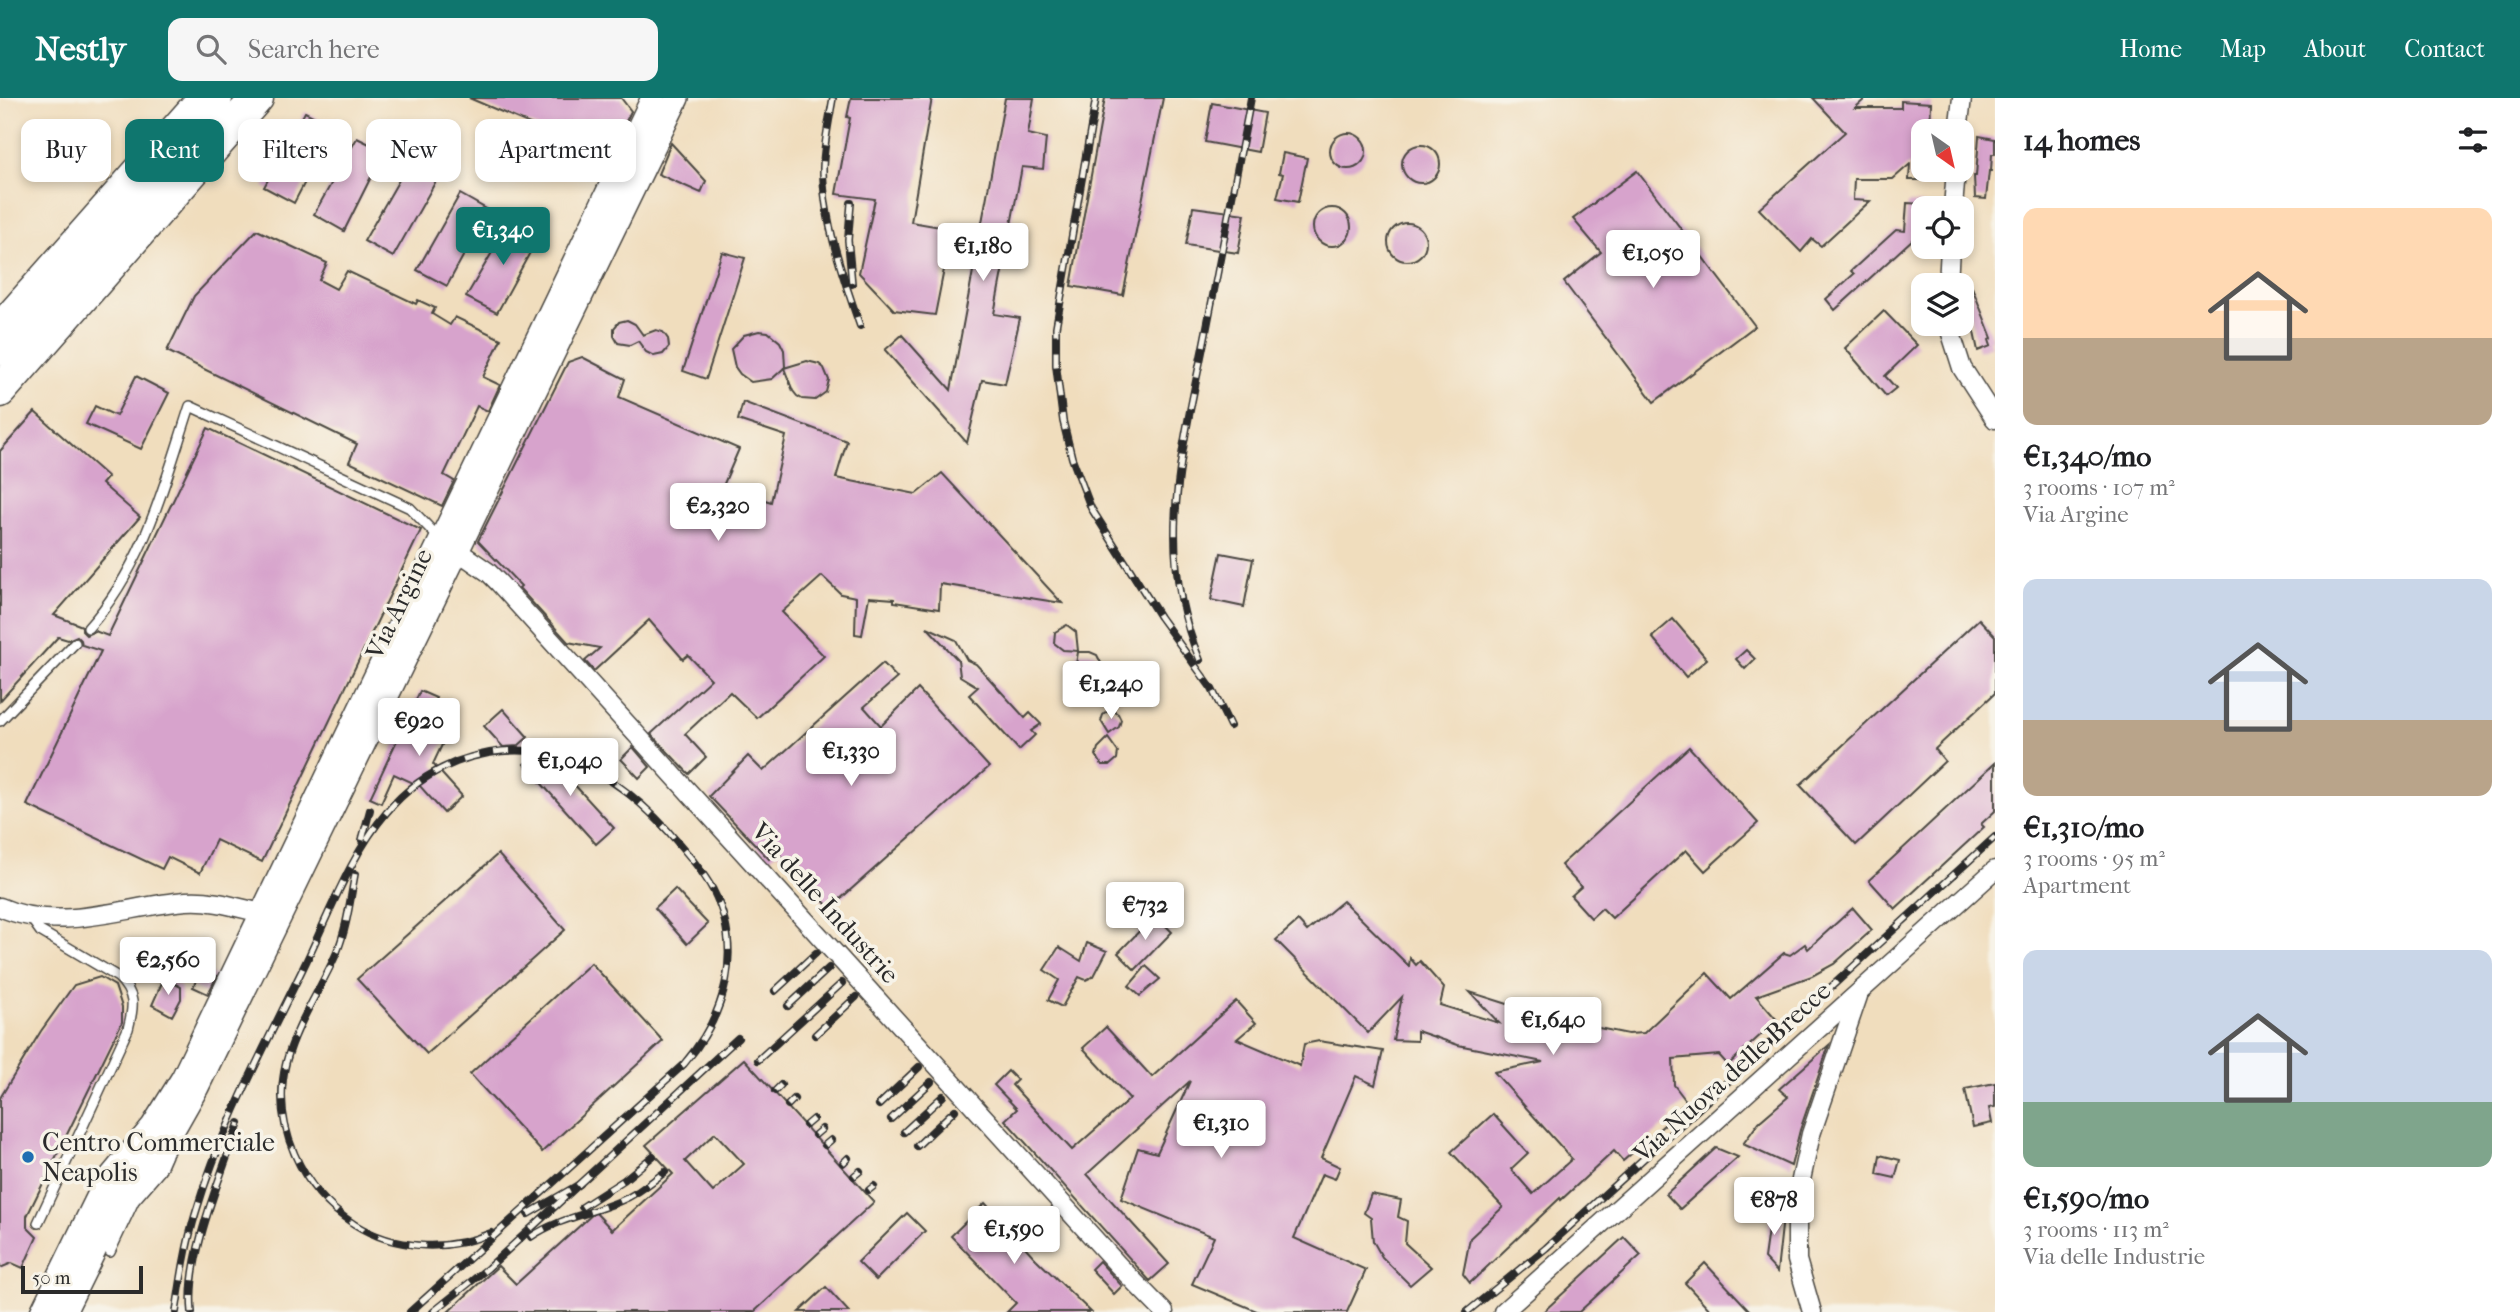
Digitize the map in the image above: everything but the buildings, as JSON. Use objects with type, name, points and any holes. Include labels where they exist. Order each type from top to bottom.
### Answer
[{"type":"highway","points":[[0,349],[216,98]]},
{"type":"highway","points":[[0,391],[257,98]]},
{"type":"street","points":[[0,319],[195,98]]},
{"type":"street","points":[[1959,119],[1962,98]]},
{"type":"street","name":"Via Argine","points":[[448,545],[636,134],[669,100]]},
{"type":"street","name":"Via Argine","points":[[64,1312],[124,1190],[163,1147],[185,1111],[270,916],[448,545],[669,100]]},
{"type":"street","points":[[1952,336],[1962,368],[1995,419]]},
{"type":"street","name":"Via delle Industrie","points":[[448,545],[499,583],[1108,1255],[1164,1312]]},
{"type":"street","name":"Via Nuova delle Brecce","points":[[1503,1312],[1995,870]]},
{"type":"street","points":[[0,907],[30,917],[60,920],[188,901],[213,901],[270,916]]},
{"type":"street","name":"Via Argine","points":[[42,1312],[104,1185],[152,1126],[177,1088],[270,916]]},
{"type":"street","points":[[1812,1312],[1797,1260],[1797,1198],[1811,1134],[1859,993]]},
{"type":"lane","points":[[88,628],[115,594],[151,523],[190,406],[410,508],[448,545]]},
{"type":"lane","points":[[0,721],[75,643]]},
{"type":"lane","points":[[30,917],[40,931],[118,977],[128,987],[134,1005],[128,1029],[37,1223]]},
{"type":"lane","points":[[110,1252],[138,1196],[160,1171],[185,1111]]},
{"type":"railway","points":[[833,98],[824,150],[826,208],[835,248],[860,326]]},
{"type":"railway","points":[[1096,98],[1056,327],[1056,365],[1063,421],[1072,458],[1091,508],[1160,617],[1212,689],[1230,726]]},
{"type":"railway","points":[[1200,660],[1186,619],[1178,578],[1175,537],[1177,497],[1189,415],[1251,98]]},
{"type":"railway","points":[[851,203],[848,240],[852,284]]},
{"type":"railway","points":[[176,1312],[192,1224],[219,1148],[246,1085],[342,884],[374,828],[410,789],[436,771],[456,762],[487,753],[517,750],[545,753],[572,761],[623,789],[668,831],[692,859],[713,890],[722,913],[729,959],[726,981],[711,1025],[684,1064],[410,1312]]},
{"type":"railway","points":[[362,840],[370,810]]},
{"type":"railway","points":[[1467,1312],[1546,1248],[1995,837]]},
{"type":"railway","points":[[355,874],[340,943],[296,1034],[286,1063],[282,1086],[283,1110],[294,1154],[305,1174],[335,1210],[370,1233],[421,1245],[457,1243],[491,1233]]},
{"type":"railway","points":[[775,991],[816,953]]},
{"type":"railway","points":[[788,1006],[829,968]]},
{"type":"railway","points":[[758,1060],[842,983]]},
{"type":"railway","points":[[815,1035],[856,997]]},
{"type":"railway","points":[[433,1312],[488,1268],[738,1038]]},
{"type":"railway","points":[[879,1105],[919,1067]]},
{"type":"railway","points":[[891,1119],[931,1082]]},
{"type":"railway","points":[[775,1091],[781,1085]]},
{"type":"railway","points":[[904,1132],[943,1096]]},
{"type":"railway","points":[[788,1105],[794,1099]]},
{"type":"railway","points":[[917,1146],[955,1110]]},
{"type":"railway","points":[[806,1125],[813,1119]]},
{"type":"railway","points":[[192,1312],[194,1266],[199,1242],[239,1123]]},
{"type":"railway","points":[[815,1135],[822,1129]]},
{"type":"railway","points":[[825,1145],[831,1140]]},
{"type":"railway","points":[[582,1207],[624,1180],[653,1156]]},
{"type":"railway","points":[[843,1163],[848,1158]]},
{"type":"railway","points":[[854,1176],[860,1171]]},
{"type":"railway","points":[[531,1237],[562,1221],[625,1199],[665,1172]]},
{"type":"railway","points":[[528,1214],[580,1184]]},
{"type":"railway","points":[[869,1190],[874,1186]]},
{"type":"place","name":"Centro Commerciale Neapolis","points":[[28,1157]]}]
